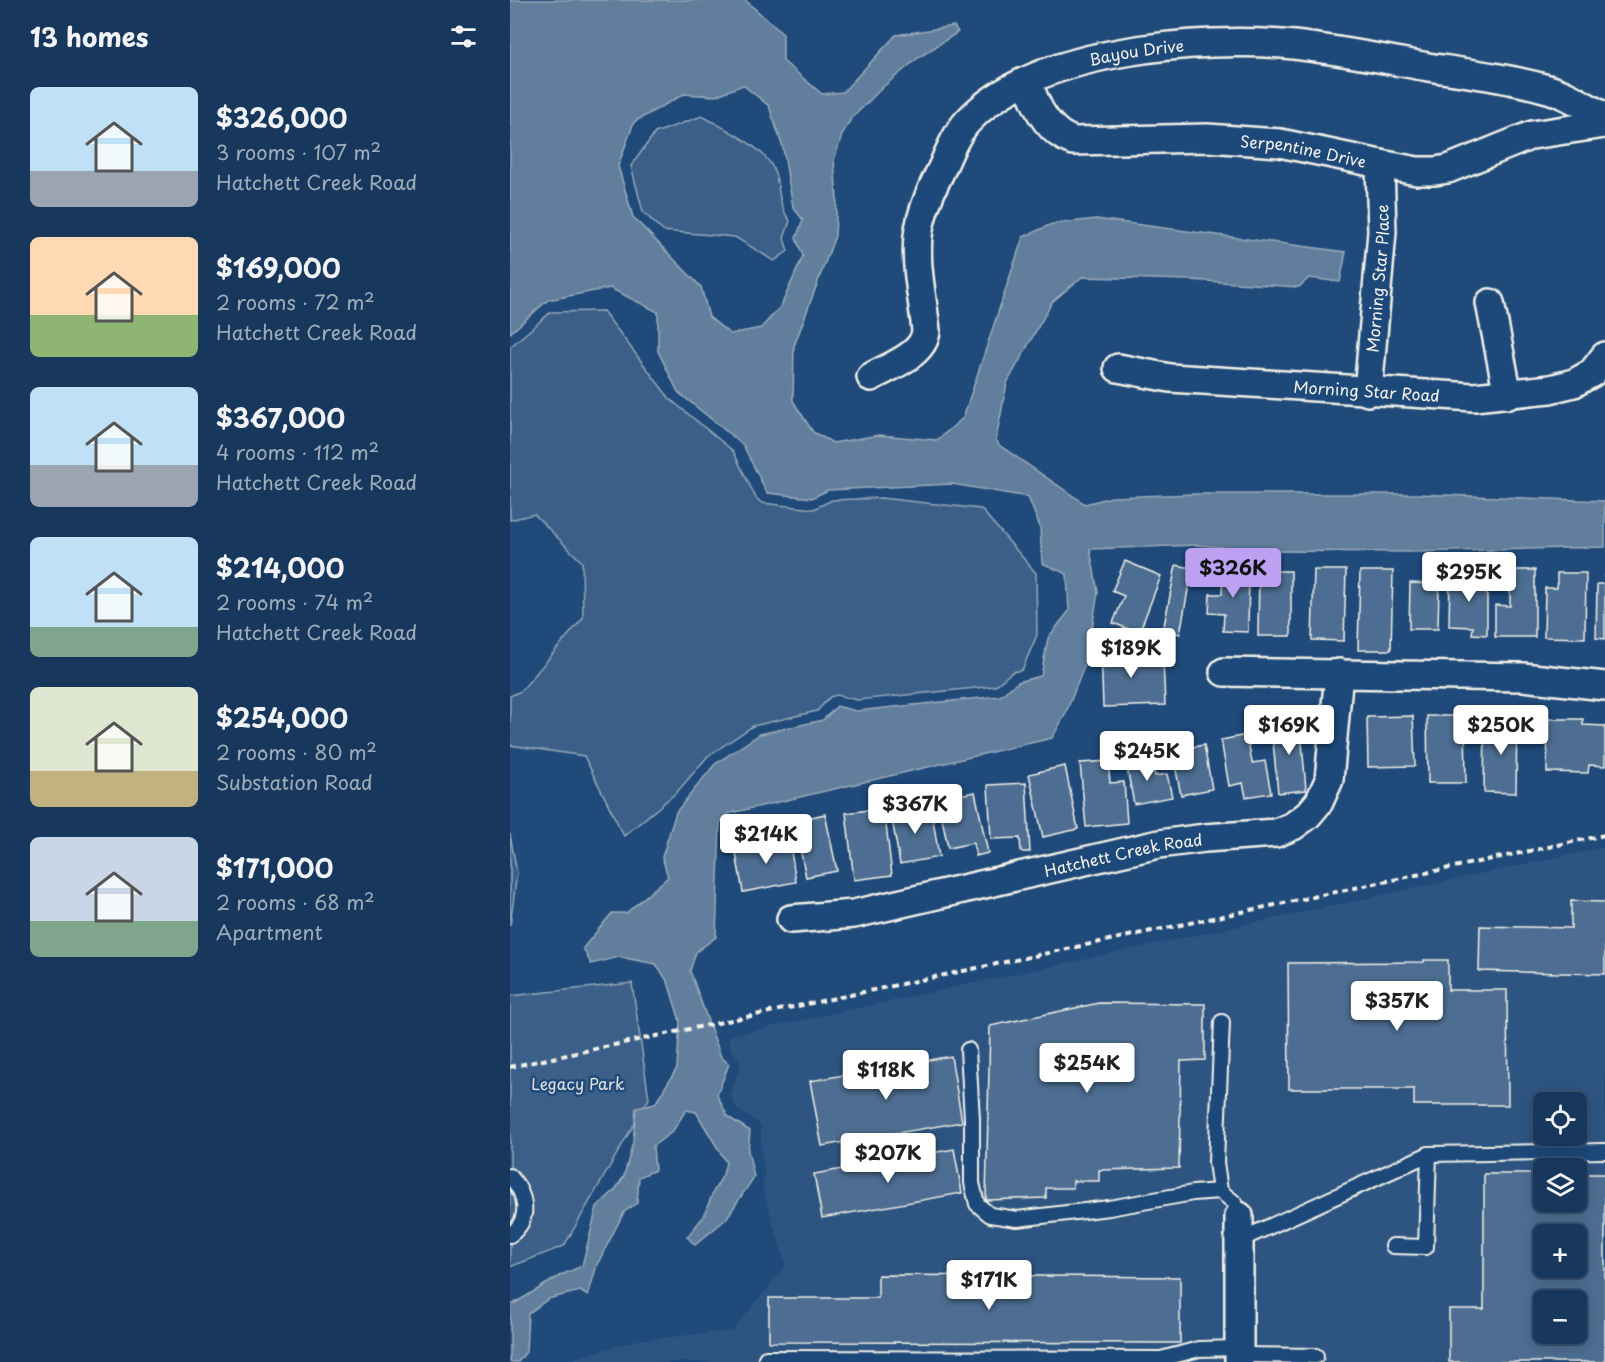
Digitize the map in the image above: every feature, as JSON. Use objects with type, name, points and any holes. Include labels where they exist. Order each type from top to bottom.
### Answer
[{"type":"street","name":"Bayou Drive","points":[[871,377],[918,350],[926,338],[918,265],[918,234],[930,192],[953,144],[968,122],[990,102],[1028,81],[1059,68],[1123,52],[1171,46],[1219,42],[1273,44],[1329,50],[1550,89],[1605,117]]},
{"type":"street","name":"Serpentine Drive","points":[[1028,81],[1032,94],[1047,122],[1055,131],[1073,141],[1206,138],[1280,143],[1417,171],[1448,169],[1532,135],[1605,124]]},
{"type":"street","name":"Morning Star Place","points":[[1368,392],[1382,232],[1380,164]]},
{"type":"street","points":[[1490,303],[1508,395]]},
{"type":"street","name":"Morning Star Road","points":[[1118,368],[1170,378],[1474,397],[1508,395],[1574,383],[1592,373],[1605,356]]},
{"type":"street","points":[[1224,672],[1523,677],[1605,686]]},
{"type":"street","name":"Hatchett Creek Road","points":[[791,918],[854,914],[1159,844],[1276,833],[1293,825],[1308,814],[1319,802],[1329,780],[1339,674]]},
{"type":"street","points":[[1239,1228],[1239,1355]]},
{"type":"lane","points":[[1220,1191],[1216,1162],[1222,1022]]},
{"type":"lane","points":[[968,1050],[972,1119],[972,1183],[976,1204],[990,1215],[1017,1220],[1109,1208],[1193,1193],[1220,1191],[1235,1203],[1239,1228],[1429,1154],[1605,1151]]},
{"type":"lane","points":[[1394,1246],[1426,1247],[1429,1154]]},
{"type":"lane","points":[[510,1176],[520,1189],[525,1211],[519,1228],[510,1235]]},
{"type":"lane","points":[[766,1358],[1161,1359],[1199,1349],[1239,1355],[1316,1356]]},
{"type":"path","points":[[510,1067],[1605,835]]},
{"type":"shaded area","points":[[510,0],[745,0],[783,34],[783,61],[822,94],[843,92],[896,35],[954,26],[958,32],[918,58],[883,87],[851,119],[842,135],[834,160],[837,199],[835,236],[794,346],[793,401],[813,432],[833,443],[879,435],[937,440],[963,418],[1023,237],[1052,224],[1096,219],[1346,252],[1340,282],[1309,278],[1299,287],[1190,280],[1082,277],[1052,302],[1007,383],[996,439],[999,445],[1085,504],[1112,497],[1195,494],[1416,494],[1605,501],[1605,547],[1414,552],[1254,551],[1198,545],[1090,549],[1098,592],[1087,659],[1065,715],[1052,738],[727,814],[720,823],[716,937],[696,952],[690,971],[721,1057],[729,1064],[717,1095],[728,1117],[750,1131],[748,1151],[754,1177],[726,1219],[695,1245],[687,1237],[704,1216],[713,1192],[723,1175],[726,1162],[696,1112],[686,1110],[672,1132],[653,1146],[655,1170],[639,1177],[637,1203],[624,1212],[597,1265],[588,1296],[580,1291],[548,1299],[528,1314],[526,1352],[518,1362],[510,1362],[510,1306],[561,1275],[582,1266],[597,1207],[615,1190],[624,1176],[633,1142],[636,1108],[655,1104],[677,1068],[680,1021],[668,982],[656,964],[619,957],[591,964],[583,948],[612,913],[626,913],[668,877],[662,857],[676,812],[715,764],[760,734],[823,720],[837,706],[856,711],[1000,696],[1018,682],[1041,676],[1048,638],[1069,611],[1067,574],[1042,563],[1040,527],[1028,497],[952,484],[828,490],[812,498],[767,493],[743,445],[678,392],[658,351],[658,312],[610,288],[548,300],[510,333]],"holes":[[[743,85],[769,106],[783,148],[793,207],[803,220],[796,238],[803,256],[781,306],[761,328],[730,334],[709,317],[701,287],[633,217],[618,166],[634,122],[684,94],[715,96]]]},
{"type":"shaded area","points":[[1605,847],[1605,1362],[562,1362],[638,1340],[732,1331],[786,1266],[762,1186],[765,1175],[761,1150],[761,1128],[757,1122],[737,1110],[730,1095],[741,1064],[739,1058],[731,1051],[728,1036]]},
{"type":"green space","points":[[702,116],[744,140],[764,155],[771,164],[781,203],[790,221],[784,238],[788,251],[774,261],[735,237],[663,231],[643,212],[631,166],[655,133]]},
{"type":"green space","points":[[603,311],[670,399],[733,451],[756,498],[762,503],[814,509],[832,500],[881,498],[981,509],[1036,573],[1037,635],[1022,670],[1012,672],[995,686],[857,700],[837,695],[830,697],[817,711],[753,726],[708,756],[677,792],[624,836],[584,756],[510,745],[510,696],[521,691],[583,618],[582,562],[534,514],[510,520],[510,347],[551,312]]},
{"type":"green space","points":[[510,834],[517,873],[510,926]]},
{"type":"green space","name":"Legacy Park","points":[[632,983],[649,1099],[643,1108],[640,1127],[633,1126],[564,1246],[510,1267],[510,996]]},
{"type":"building","points":[[1125,561],[1161,576],[1139,633],[1113,623],[1124,596],[1112,591]]},
{"type":"building","points":[[1176,565],[1192,568],[1180,634],[1163,631]]},
{"type":"building","points":[[1223,566],[1249,567],[1248,632],[1223,631],[1224,614],[1209,613],[1210,594],[1222,594]]},
{"type":"building","points":[[1314,570],[1346,570],[1344,641],[1312,640]]},
{"type":"building","points":[[1510,570],[1535,570],[1535,637],[1495,637],[1495,605],[1510,606]]},
{"type":"building","points":[[1259,571],[1291,571],[1291,636],[1258,636]]},
{"type":"building","points":[[1360,571],[1393,571],[1391,650],[1358,650]]},
{"type":"building","points":[[1557,573],[1586,573],[1585,638],[1544,637],[1545,588],[1557,588]]},
{"type":"building","points":[[1450,575],[1487,576],[1487,635],[1472,634],[1473,627],[1449,626]]},
{"type":"building","points":[[1410,583],[1439,584],[1438,629],[1409,629]]},
{"type":"building","points":[[1597,584],[1605,584],[1605,639],[1596,638]]},
{"type":"building","points":[[1139,647],[1139,661],[1163,660],[1165,705],[1103,707],[1101,649]]},
{"type":"building","points":[[1413,716],[1415,766],[1368,767],[1367,717]]},
{"type":"building","points":[[1427,716],[1465,716],[1466,783],[1428,783]]},
{"type":"building","points":[[1300,719],[1306,790],[1278,793],[1271,722]]},
{"type":"building","points":[[1485,719],[1517,719],[1516,793],[1484,792]]},
{"type":"building","points":[[1548,719],[1583,719],[1583,725],[1605,726],[1605,766],[1589,765],[1588,773],[1547,772]]},
{"type":"building","points":[[1247,735],[1252,763],[1265,761],[1271,793],[1246,797],[1243,783],[1229,786],[1221,740]]},
{"type":"building","points":[[1204,745],[1212,789],[1181,795],[1172,751]]},
{"type":"building","points":[[1151,757],[1155,776],[1167,774],[1172,797],[1134,804],[1126,763]]},
{"type":"building","points":[[1108,761],[1110,783],[1124,782],[1127,823],[1086,827],[1080,763]]},
{"type":"building","points":[[1065,766],[1078,829],[1043,837],[1029,774]]},
{"type":"building","points":[[1026,783],[1030,852],[1021,852],[1020,838],[991,839],[988,785]]},
{"type":"building","points":[[975,792],[988,853],[976,856],[973,843],[948,848],[938,799]]},
{"type":"building","points":[[931,807],[939,857],[900,864],[891,814]]},
{"type":"building","points":[[884,808],[892,875],[854,880],[846,813]]},
{"type":"building","points":[[825,814],[837,871],[806,877],[794,821]]},
{"type":"building","points":[[789,839],[796,882],[743,892],[735,848]]},
{"type":"building","points":[[1571,901],[1605,902],[1605,974],[1479,971],[1480,926],[1571,928]]},
{"type":"building","points":[[1424,960],[1448,960],[1448,990],[1507,990],[1508,1105],[1414,1105],[1414,1089],[1289,1089],[1288,963],[1424,962]]},
{"type":"building","points":[[1099,1003],[1205,1004],[1205,1060],[1181,1061],[1179,1168],[1099,1170],[1099,1181],[1073,1181],[1073,1188],[1046,1188],[1046,1198],[986,1200],[990,1026]]},
{"type":"building","points":[[951,1056],[962,1122],[822,1146],[810,1081]]},
{"type":"building","points":[[954,1149],[962,1193],[822,1218],[814,1174]]},
{"type":"building","points":[[1484,1174],[1533,1174],[1533,1212],[1587,1212],[1587,1174],[1605,1174],[1605,1362],[1449,1362],[1449,1309],[1484,1309]]},
{"type":"building","points":[[878,1275],[1180,1277],[1180,1343],[769,1342],[769,1298],[878,1298]]}]
